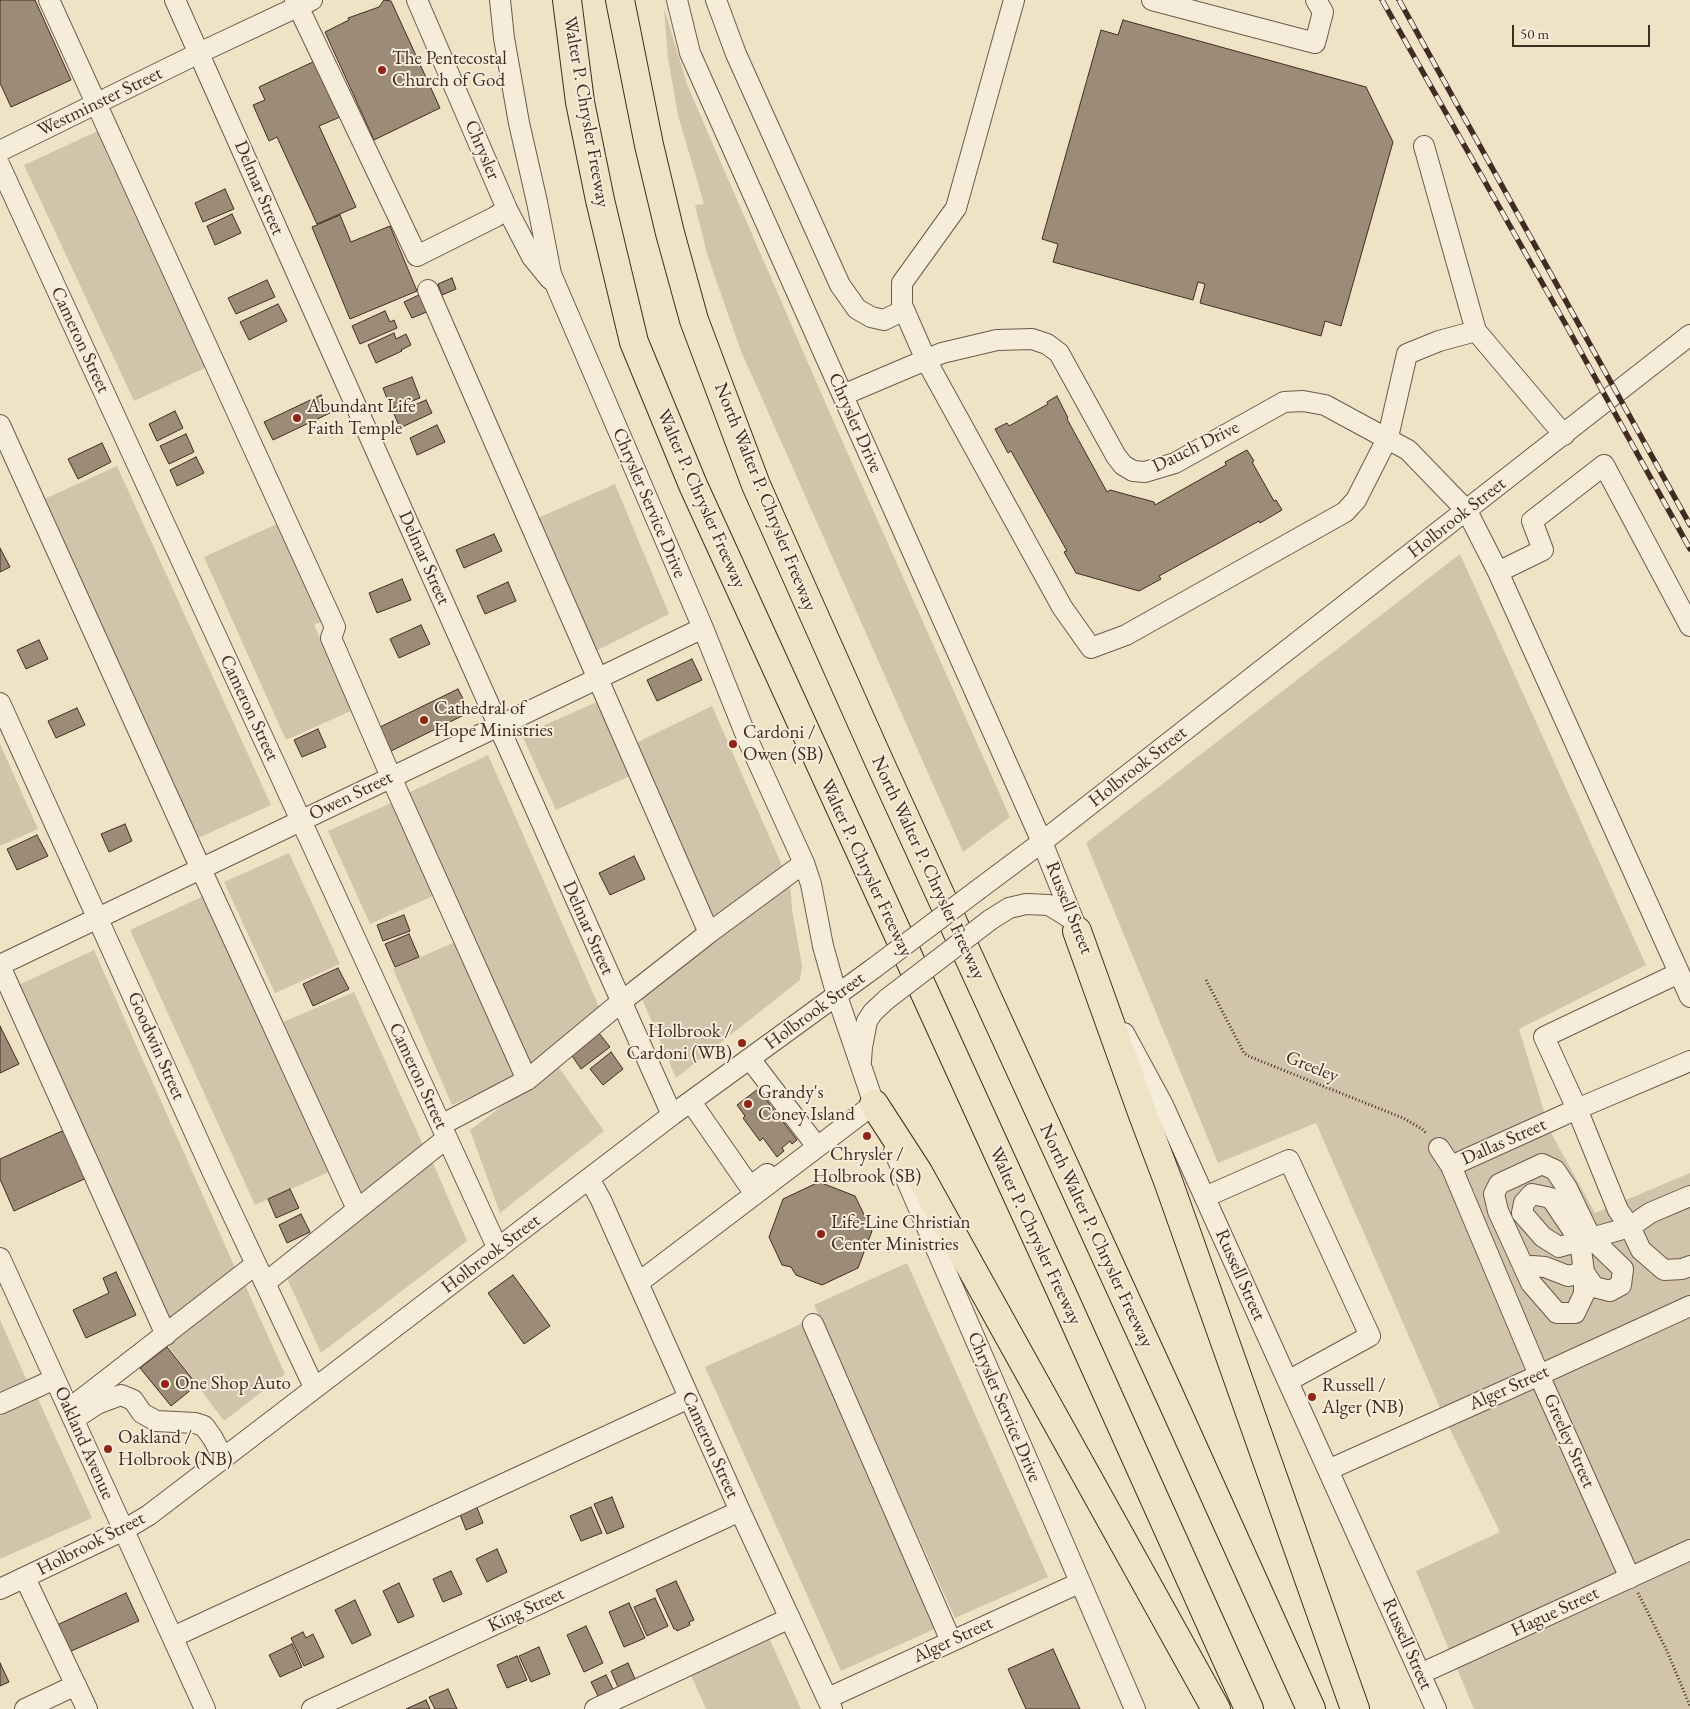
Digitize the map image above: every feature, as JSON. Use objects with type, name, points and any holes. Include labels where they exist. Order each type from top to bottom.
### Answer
[{"type":"highway","name":"Walter P. Chrysler Freeway","points":[[567,0],[580,102],[600,200],[634,342],[693,485],[1249,1709]]},
{"type":"highway","name":"North Walter P. Chrysler Freeway","points":[[620,0],[649,145],[691,312],[756,485],[879,761],[1311,1709]]},
{"type":"highway","points":[[1075,926],[1168,1181],[1355,1709]]},
{"type":"highway","points":[[872,1099],[918,1172],[1216,1709]]},
{"type":"street","points":[[49,0],[335,627],[331,638],[527,1080]]},
{"type":"street","name":"Delmar Street","points":[[175,0],[672,1115]]},
{"type":"street","name":"Chrysler","points":[[417,0],[507,209],[532,257],[558,294]]},
{"type":"street","name":"Chrysler Service Drive","points":[[500,0],[504,38],[518,123],[537,202],[550,274],[703,628],[747,738],[804,863],[811,884],[823,946],[837,996],[872,1099],[1079,1583],[1135,1709]]},
{"type":"street","name":"Chrysler Drive","points":[[677,0],[690,53],[1042,842]]},
{"type":"street","points":[[716,0],[736,54],[840,285],[857,309],[871,317],[884,320],[904,310]]},
{"type":"street","points":[[1014,0],[956,208],[902,283],[902,305],[926,360],[1062,607],[1091,648],[1126,635],[1345,512],[1356,500],[1388,437],[1407,354],[1439,341],[1476,331]]},
{"type":"street","points":[[1152,0],[1315,43],[1323,12],[1316,0]]},
{"type":"street","points":[[302,2],[309,27],[417,256],[495,217],[507,209]]},
{"type":"street","name":"Westminster Street","points":[[0,151],[302,2]]},
{"type":"street","points":[[1424,146],[1476,331],[1564,435]]},
{"type":"street","name":"Cameron Street","points":[[0,166],[498,1249]]},
{"type":"street","points":[[428,290],[709,933]]},
{"type":"street","name":"Holbrook Street","points":[[0,1589],[124,1530],[149,1515],[314,1387],[590,1180],[672,1115],[837,996],[1042,842],[1468,511],[1690,335]]},
{"type":"street","name":"Dauch Drive","points":[[843,395],[942,354],[998,340],[1032,339],[1047,344],[1058,353],[1116,456],[1123,465],[1133,470],[1145,472],[1174,462],[1284,402],[1303,400],[1325,405],[1388,437],[1408,450],[1468,511],[1498,572],[1690,997]]},
{"type":"street","points":[[0,424],[357,1209]]},
{"type":"street","points":[[1498,572],[1543,550],[1532,521],[1604,465],[1690,626]]},
{"type":"street","name":"Owen Street","points":[[0,965],[703,628]]},
{"type":"street","name":"Goodwin Street","points":[[0,703],[314,1387]]},
{"type":"street","name":"Russell Street","points":[[1042,842],[1075,926],[1117,1020],[1163,1105],[1436,1709]]},
{"type":"street","points":[[265,1283],[357,1209],[444,1131],[527,1080],[621,1002],[709,933],[804,863]]},
{"type":"street","points":[[861,1066],[862,1047],[868,1021],[873,1012],[990,920],[1009,908],[1026,904],[1049,905],[1075,926]]},
{"type":"street","points":[[0,965],[166,1335]]},
{"type":"street","points":[[1678,973],[1544,1037],[1577,1108],[1618,1210],[1630,1227],[1641,1250],[1664,1270],[1682,1269],[1690,1266]]},
{"type":"street","points":[[750,1059],[812,1140]]},
{"type":"street","name":"Dallas Street","points":[[1451,1166],[1577,1108],[1690,1061]]},
{"type":"street","points":[[692,1102],[750,1187],[844,1115],[872,1099]]},
{"type":"street","points":[[638,1283],[872,1099]]},
{"type":"street","name":"Greeley Street","points":[[1439,1148],[1451,1166],[1539,1375],[1630,1578]]},
{"type":"street","points":[[1205,1197],[1288,1160],[1370,1336],[1288,1381]]},
{"type":"street","points":[[1542,1164],[1555,1170],[1567,1188],[1586,1240],[1584,1294],[1575,1313],[1557,1313],[1531,1283],[1498,1211],[1494,1194],[1499,1184],[1542,1164]]},
{"type":"street","name":"Cameron Street","points":[[590,1180],[740,1511],[830,1703]]},
{"type":"street","points":[[1586,1240],[1630,1227],[1650,1213],[1690,1196]]},
{"type":"street","points":[[1668,1206],[1690,1209]]},
{"type":"street","points":[[1584,1272],[1594,1287],[1610,1291],[1621,1285],[1623,1269],[1586,1240]]},
{"type":"street","name":"Oakland Avenue","points":[[0,1258],[205,1709]]},
{"type":"street","points":[[71,1414],[166,1335],[256,1264]]},
{"type":"street","points":[[1525,1270],[1532,1266],[1545,1267],[1568,1276],[1584,1272]]},
{"type":"street","name":"Alger Street","points":[[1328,1470],[1690,1306]]},
{"type":"street","points":[[813,1324],[951,1641]]},
{"type":"street","points":[[0,1404],[55,1379]]},
{"type":"street","points":[[71,1414],[121,1395],[132,1400],[142,1413],[156,1421],[195,1423],[204,1426],[224,1457]]},
{"type":"street","points":[[173,1637],[690,1398]]},
{"type":"street","name":"King Street","points":[[312,1709],[740,1511]]},
{"type":"street","name":"Hague Street","points":[[1420,1674],[1690,1550]]},
{"type":"street","points":[[25,1578],[87,1709]]},
{"type":"street","name":"Alger Street","points":[[830,1703],[951,1641],[1079,1583]]},
{"type":"street","points":[[595,1709],[790,1618]]},
{"type":"street","points":[[25,1709],[76,1685]]},
{"type":"path","name":"Greeley","points":[[1206,980],[1244,1053],[1248,1056],[1403,1118],[1422,1129],[1439,1148]]},
{"type":"path","points":[[1630,1578],[1667,1651],[1690,1706]]},
{"type":"shaded area","points":[[664,8],[687,84],[832,418],[1010,817],[963,852],[741,351],[708,257],[695,205],[704,204],[678,115],[668,58]]},
{"type":"shaded area","points":[[102,129],[207,367],[134,401],[24,165]]},
{"type":"shaded area","points":[[117,466],[271,805],[196,839],[42,500]]},
{"type":"shaded area","points":[[615,484],[669,614],[594,652],[538,518]]},
{"type":"shaded area","points":[[279,523],[323,621],[314,625],[353,710],[286,740],[204,557]]},
{"type":"shaded area","points":[[1460,554],[1646,965],[1519,1029],[1550,1131],[1595,1213],[1690,1173],[1690,1709],[1474,1709],[1416,1571],[1500,1532],[1444,1417],[1316,1123],[1218,1163],[1086,843]]},
{"type":"shaded area","points":[[599,701],[632,775],[556,810],[522,735]]},
{"type":"shaded area","points":[[712,706],[784,870],[715,920],[636,743]]},
{"type":"shaded area","points":[[0,744],[38,829],[0,846]]},
{"type":"shaded area","points":[[488,755],[601,1011],[529,1070],[406,794]]},
{"type":"shaded area","points":[[391,803],[433,896],[370,924],[328,831]]},
{"type":"shaded area","points":[[289,853],[340,964],[275,993],[224,882]]},
{"type":"shaded area","points":[[790,883],[792,909],[802,966],[800,980],[676,1078],[641,997]]},
{"type":"shaded area","points":[[206,895],[331,1171],[255,1205],[130,930]]},
{"type":"shaded area","points":[[462,939],[521,1074],[452,1105],[393,969]]},
{"type":"shaded area","points":[[94,950],[237,1272],[168,1327],[14,987]]},
{"type":"shaded area","points":[[354,992],[424,1147],[361,1196],[283,1022]]},
{"type":"shaded area","points":[[557,1065],[604,1131],[500,1213],[470,1130]]},
{"type":"shaded area","points":[[432,1161],[467,1241],[321,1353],[285,1274]]},
{"type":"shaded area","points":[[907,1263],[1048,1577],[955,1618],[814,1305]]},
{"type":"shaded area","points":[[245,1285],[285,1374],[224,1421],[166,1343]]},
{"type":"shaded area","points":[[0,1320],[28,1383],[0,1395]]},
{"type":"shaded area","points":[[803,1323],[939,1627],[841,1671],[705,1367]]},
{"type":"shaded area","points":[[38,1399],[92,1518],[0,1559],[0,1416]]},
{"type":"shaded area","points":[[770,1640],[801,1709],[706,1709],[691,1675]]},
{"type":"building","points":[[0,0],[35,0],[71,80],[11,107],[0,83]]},
{"type":"building","name":"The Pentecostal Church of God","points":[[384,0],[391,1],[440,108],[374,140],[325,32],[349,20],[348,18],[379,7]]},
{"type":"building","points":[[1123,20],[1366,87],[1393,142],[1341,326],[1325,321],[1321,336],[1200,303],[1205,284],[1198,282],[1193,300],[1053,262],[1058,244],[1042,239],[1101,30],[1118,35]]},
{"type":"building","points":[[315,61],[340,117],[319,126],[356,207],[317,224],[277,137],[269,141],[253,105],[265,100],[259,87]]},
{"type":"building","points":[[225,189],[234,209],[203,222],[195,203]]},
{"type":"building","points":[[232,214],[241,233],[215,245],[207,226]]},
{"type":"building","points":[[340,215],[351,242],[390,226],[417,291],[350,319],[312,227]]},
{"type":"building","points":[[452,278],[456,289],[442,295],[438,284]]},
{"type":"building","points":[[267,280],[275,297],[236,314],[228,298]]},
{"type":"building","points":[[421,294],[429,311],[412,318],[404,302]]},
{"type":"building","points":[[278,304],[287,321],[249,340],[240,322]]},
{"type":"building","points":[[385,311],[390,322],[394,320],[397,328],[360,344],[352,326]]},
{"type":"building","points":[[394,333],[396,339],[406,334],[411,345],[376,363],[368,345]]},
{"type":"building","points":[[412,377],[420,398],[391,409],[383,388]]},
{"type":"building","name":"Abundant Life Faith Temple","points":[[321,395],[330,413],[273,440],[264,422]]},
{"type":"building","points":[[1057,396],[1067,419],[1107,492],[1110,490],[1154,502],[1155,505],[1226,465],[1225,462],[1247,450],[1274,501],[1276,500],[1282,510],[1159,576],[1161,579],[1139,591],[1076,573],[1064,552],[1067,551],[1011,451],[1008,453],[995,429],[1007,423],[1009,426],[1048,404],[1047,402]]},
{"type":"building","points":[[426,400],[432,413],[400,428],[394,414]]},
{"type":"building","points":[[175,411],[183,428],[157,441],[149,424]]},
{"type":"building","points":[[437,425],[445,442],[417,455],[410,438]]},
{"type":"building","points":[[186,434],[194,452],[169,464],[160,446]]},
{"type":"building","points":[[102,443],[111,462],[78,479],[68,459]]},
{"type":"building","points":[[196,457],[204,473],[177,486],[170,470]]},
{"type":"building","points":[[494,534],[502,551],[464,568],[456,550]]},
{"type":"building","points":[[0,548],[10,567],[0,572]]},
{"type":"building","points":[[402,579],[411,600],[377,613],[369,593]]},
{"type":"building","points":[[508,582],[516,601],[485,614],[477,596]]},
{"type":"building","points":[[421,625],[430,644],[399,658],[390,639]]},
{"type":"building","points":[[39,640],[48,659],[26,669],[17,650]]},
{"type":"building","points":[[692,659],[702,680],[657,701],[647,680]]},
{"type":"building","name":"Cathedral of Hope Ministries","points":[[458,689],[470,712],[389,752],[378,728]]},
{"type":"building","points":[[77,708],[85,725],[56,738],[48,721]]},
{"type":"building","points":[[318,729],[326,747],[302,757],[294,740]]},
{"type":"building","points":[[125,824],[132,841],[109,852],[101,834]]},
{"type":"building","points":[[37,835],[48,856],[17,870],[7,849]]},
{"type":"building","points":[[634,856],[645,879],[610,895],[599,873]]},
{"type":"building","points":[[404,915],[410,931],[383,941],[377,925]]},
{"type":"building","points":[[409,934],[419,957],[395,967],[385,944]]},
{"type":"building","points":[[338,968],[349,989],[313,1006],[303,984]]},
{"type":"building","points":[[0,1026],[19,1064],[0,1073]]},
{"type":"building","points":[[598,1032],[610,1047],[581,1069],[570,1053]]},
{"type":"building","points":[[611,1052],[623,1069],[603,1085],[590,1069]]},
{"type":"building","points":[[758,1089],[797,1140],[792,1144],[790,1141],[782,1148],[784,1151],[777,1157],[763,1138],[760,1141],[743,1118],[745,1116],[737,1105]]},
{"type":"building","points":[[71,1127],[93,1175],[14,1211],[0,1179],[0,1159]]},
{"type":"building","name":"Life-Line Christian Center Ministries","points":[[819,1182],[855,1196],[872,1231],[858,1268],[822,1285],[796,1275],[791,1267],[782,1265],[769,1237],[783,1199]]},
{"type":"building","points":[[290,1189],[299,1208],[276,1218],[268,1199]]},
{"type":"building","points":[[301,1214],[310,1232],[287,1243],[279,1225]]},
{"type":"building","points":[[116,1272],[136,1315],[86,1338],[73,1310],[109,1293],[103,1278]]},
{"type":"building","points":[[513,1275],[550,1326],[524,1344],[488,1293]]},
{"type":"building","points":[[167,1347],[197,1385],[171,1406],[140,1368]]},
{"type":"building","points":[[612,1497],[624,1527],[607,1534],[594,1504]]},
{"type":"building","points":[[476,1505],[483,1523],[466,1530],[459,1512]]},
{"type":"building","points":[[591,1507],[602,1533],[581,1541],[570,1516]]},
{"type":"building","points":[[497,1549],[507,1572],[487,1582],[476,1559]]},
{"type":"building","points":[[451,1571],[462,1594],[443,1602],[433,1579]]},
{"type":"building","points":[[676,1581],[694,1620],[689,1622],[690,1625],[677,1631],[674,1629],[656,1590]]},
{"type":"building","points":[[399,1583],[414,1616],[398,1623],[383,1591]]},
{"type":"building","points":[[126,1593],[139,1621],[69,1652],[57,1625]]},
{"type":"building","points":[[655,1598],[668,1626],[647,1636],[634,1607]]},
{"type":"building","points":[[355,1600],[371,1635],[352,1644],[335,1610]]},
{"type":"building","points":[[629,1603],[645,1638],[624,1647],[609,1612]]},
{"type":"building","points":[[586,1626],[603,1663],[584,1672],[567,1635]]},
{"type":"building","points":[[303,1632],[306,1638],[313,1634],[324,1657],[304,1666],[291,1638]]},
{"type":"building","points":[[292,1644],[302,1667],[280,1677],[269,1655]]},
{"type":"building","points":[[539,1647],[550,1674],[531,1682],[519,1656]]},
{"type":"building","points":[[1053,1649],[1080,1709],[1026,1709],[1008,1669]]},
{"type":"building","points":[[517,1656],[527,1680],[507,1688],[497,1665]]},
{"type":"building","points":[[0,1663],[9,1682],[0,1686]]},
{"type":"building","points":[[628,1663],[635,1679],[618,1687],[611,1671]]},
{"type":"building","points":[[606,1675],[614,1691],[599,1698],[591,1682]]},
{"type":"building","points":[[448,1689],[457,1709],[435,1709],[429,1697]]},
{"type":"building","points":[[426,1700],[430,1709],[406,1709]]},
{"type":"railway","points":[[1382,0],[1690,549]]},
{"type":"railway","points":[[1399,0],[1690,525]]},
{"type":"place","name":"The Pentecostal Church of God","points":[[382,70]]},
{"type":"place","name":"Abundant Life Faith Temple","points":[[297,418]]},
{"type":"place","name":"Cathedral of Hope Ministries","points":[[424,720]]},
{"type":"place","name":"Cardoni / Owen (SB)","points":[[733,744]]},
{"type":"place","name":"Holbrook / Cardoni (WB)","points":[[742,1043]]},
{"type":"place","name":"Grandy's Coney Island","points":[[748,1104]]},
{"type":"place","name":"Chrysler / Holbrook (SB)","points":[[867,1136]]},
{"type":"place","name":"Life-Line Christian Center Ministries","points":[[821,1234]]},
{"type":"place","name":"One Shop Auto","points":[[165,1384]]},
{"type":"place","name":"Russell / Alger (NB)","points":[[1312,1397]]},
{"type":"place","name":"Oakland / Holbrook (NB)","points":[[108,1449]]}]
